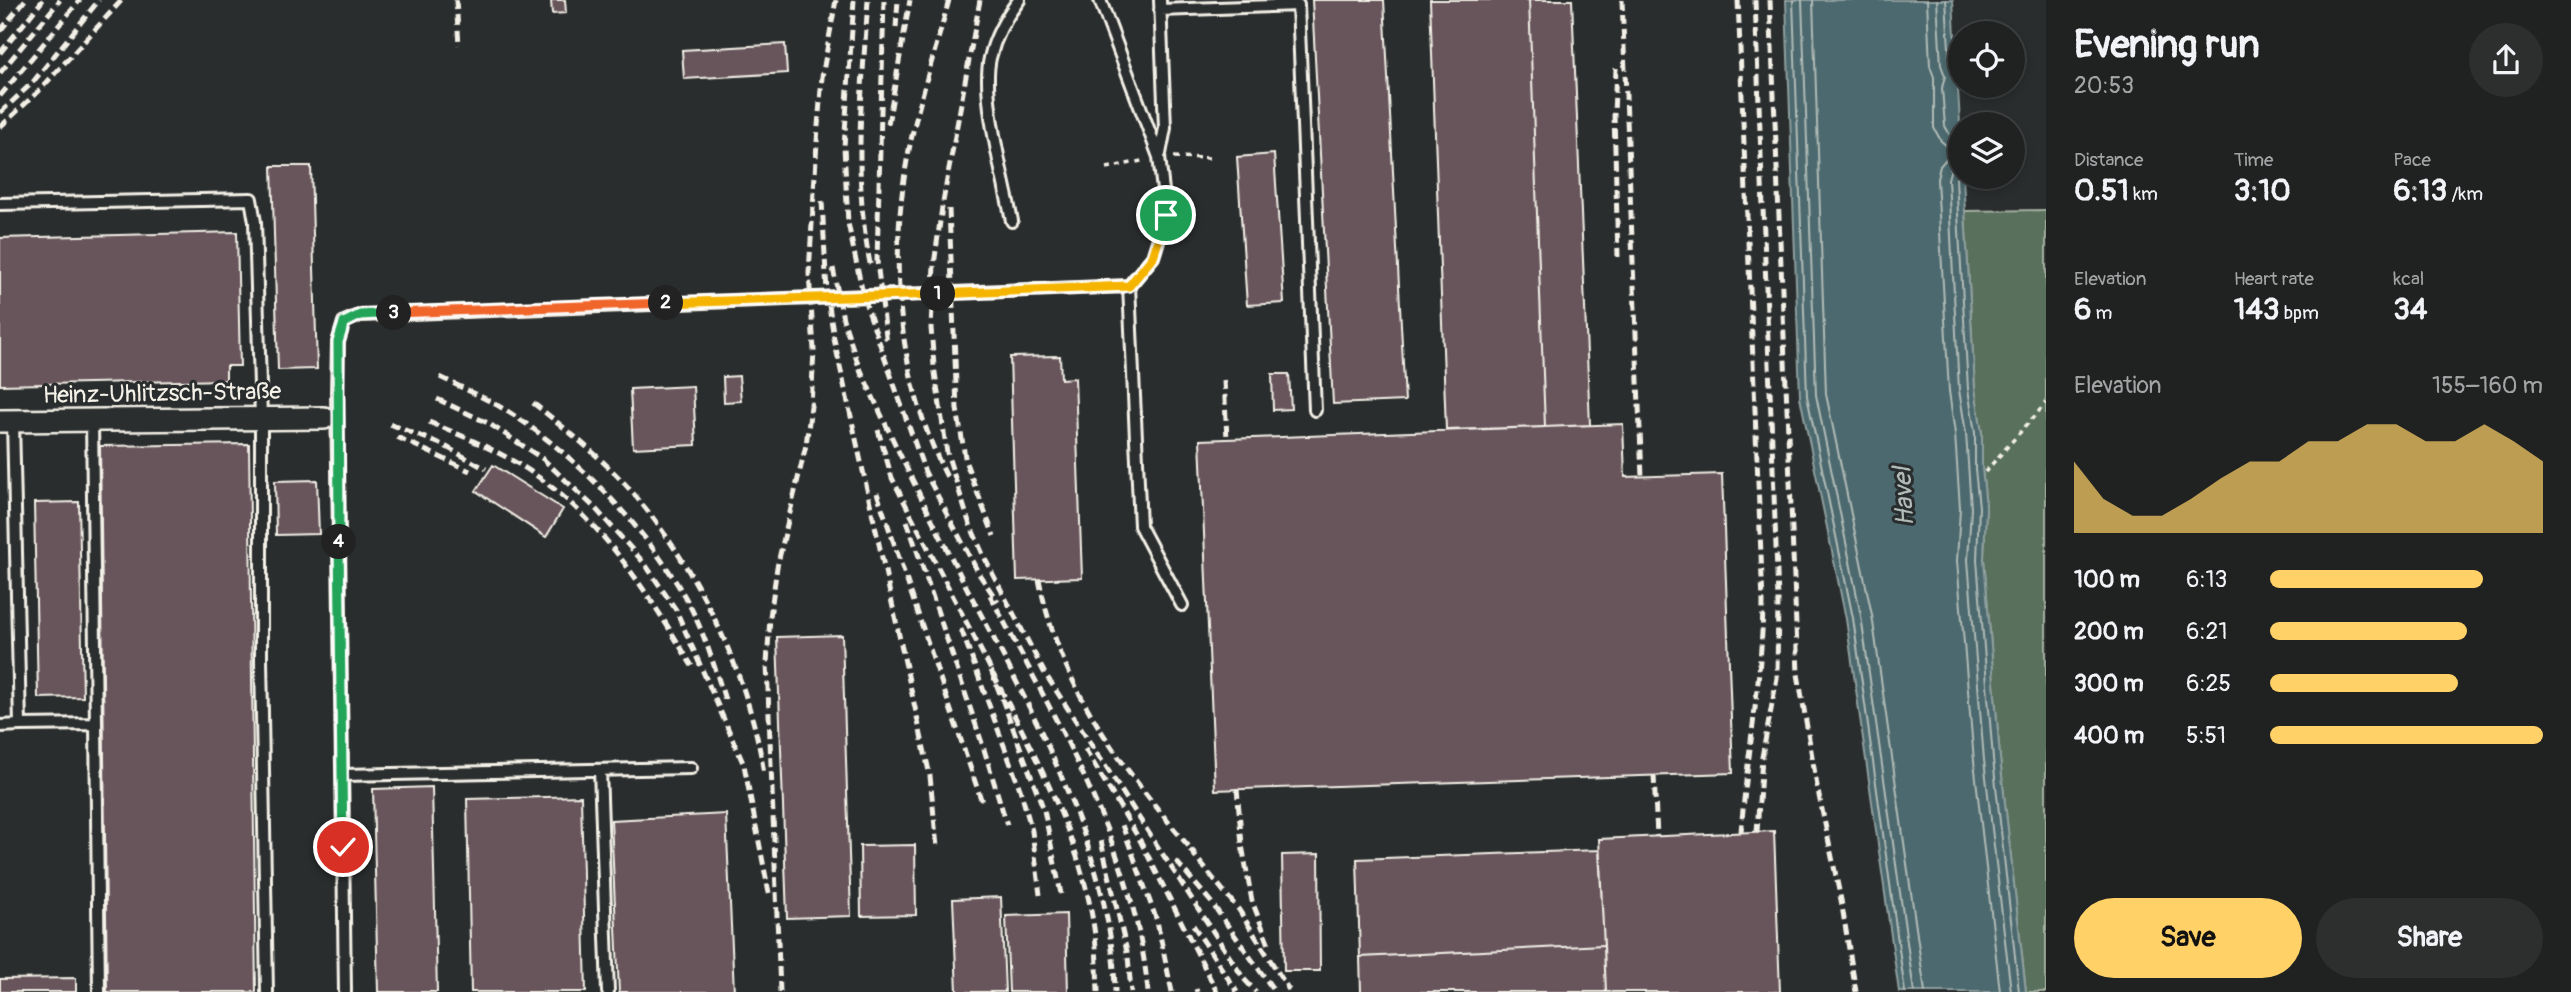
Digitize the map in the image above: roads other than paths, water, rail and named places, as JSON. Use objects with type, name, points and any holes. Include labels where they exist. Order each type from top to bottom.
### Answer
[{"type":"street","name":"Heinz-Uhlitzsch-Straße","points":[[6,421],[324,418]]},
{"type":"lane","points":[[1012,220],[990,110],[989,60],[1003,21],[1019,0]]},
{"type":"lane","points":[[1100,0],[1159,157],[1166,215],[1153,257],[1129,286],[1140,526],[1182,605]]},
{"type":"lane","points":[[1159,157],[1165,128],[1160,5],[1298,5],[1315,410]]},
{"type":"lane","points":[[0,204],[251,199],[255,222],[261,418],[261,659],[267,992]]},
{"type":"lane","points":[[345,992],[337,392],[338,342],[344,323],[360,315],[1129,286]]},
{"type":"lane","points":[[92,420],[99,992]]},
{"type":"lane","points":[[6,421],[20,725]]},
{"type":"lane","points":[[0,726],[96,724]]},
{"type":"lane","points":[[342,775],[691,768]]},
{"type":"lane","points":[[600,770],[608,992]]},
{"type":"water","name":"Havel","points":[[1786,0],[1953,0],[1954,21],[1948,21],[1948,98],[1959,98],[1959,112],[1948,112],[1948,189],[1964,189],[1975,389],[1982,433],[1986,507],[1984,559],[2000,758],[2026,992],[1899,992],[1846,619],[1800,397]]},
{"type":"railway","points":[[0,31],[25,0]]},
{"type":"railway","points":[[0,53],[43,0]]},
{"type":"railway","points":[[0,73],[60,0]]},
{"type":"railway","points":[[0,96],[80,0]]},
{"type":"railway","points":[[0,113],[33,82],[99,0]]},
{"type":"railway","points":[[0,127],[38,92],[122,0]]},
{"type":"railway","points":[[456,0],[459,45]]},
{"type":"railway","points":[[780,992],[767,664],[777,567],[806,445],[811,406],[814,350],[809,273],[818,126],[822,77],[836,0]]},
{"type":"railway","points":[[854,0],[844,147],[848,223],[864,299],[925,472],[979,574],[998,602]]},
{"type":"railway","points":[[868,0],[861,101],[860,168],[865,235],[871,268]]},
{"type":"railway","points":[[884,0],[877,261],[887,344]]},
{"type":"railway","points":[[896,28],[898,0]]},
{"type":"railway","points":[[888,124],[910,0]]},
{"type":"railway","points":[[949,0],[919,108],[906,167],[898,259],[906,351],[916,396],[930,440],[949,481]]},
{"type":"railway","points":[[980,0],[934,265],[931,328],[947,453],[969,522],[985,559],[1044,672],[1244,979],[1256,992]]},
{"type":"railway","points":[[1622,0],[1642,477]]},
{"type":"railway","points":[[1738,0],[1763,603],[1760,660],[1741,832]]},
{"type":"railway","points":[[1755,0],[1778,599],[1777,678],[1762,757],[1757,832]]},
{"type":"railway","points":[[1770,0],[1798,674],[1856,992]]},
{"type":"railway","points":[[1616,68],[1614,114],[1618,257]]},
{"type":"railway","points":[[822,201],[827,292],[834,339],[930,776],[937,847]]},
{"type":"railway","points":[[949,209],[957,409],[966,463],[994,536]]},
{"type":"railway","points":[[833,268],[843,319],[862,376]]},
{"type":"railway","points":[[860,368],[913,481],[1018,685],[1065,785],[1085,836],[1100,888],[1111,940],[1115,992]]},
{"type":"railway","points":[[440,377],[499,406],[533,429],[560,450],[611,498],[656,552],[691,608],[726,703]]},
{"type":"railway","points":[[1224,380],[1227,439]]},
{"type":"railway","points":[[437,399],[488,423],[543,459],[595,508],[645,564],[676,610],[744,765],[769,893]]},
{"type":"railway","points":[[533,403],[625,484],[674,547],[715,619],[732,657],[757,735],[764,774]]},
{"type":"railway","points":[[429,422],[483,445],[522,466],[582,514],[642,587],[692,666]]},
{"type":"railway","points":[[390,424],[443,445],[486,469]]},
{"type":"railway","points":[[878,430],[892,478],[991,670]]},
{"type":"railway","points":[[397,437],[470,471]]},
{"type":"railway","points":[[877,493],[983,805]]},
{"type":"railway","points":[[907,521],[1007,825]]},
{"type":"railway","points":[[1039,579],[1062,657],[1079,693],[1144,792],[1196,855]]},
{"type":"railway","points":[[990,595],[1065,738],[1109,836],[1127,887],[1140,939],[1148,992]]},
{"type":"railway","points":[[961,629],[1020,789],[1032,831],[1040,895]]},
{"type":"railway","points":[[1061,894],[1044,810],[991,670],[1053,795],[1078,860],[1094,928],[1098,992]]},
{"type":"railway","points":[[1085,749],[1141,842],[1217,992]]},
{"type":"railway","points":[[1654,775],[1657,836]]},
{"type":"railway","points":[[1237,788],[1242,845],[1252,901],[1270,947]]},
{"type":"railway","points":[[1122,825],[1157,921],[1172,992]]},
{"type":"railway","points":[[1101,841],[1128,956],[1131,992]]},
{"type":"railway","points":[[1190,850],[1239,910],[1289,990]]},
{"type":"railway","points":[[1176,861],[1211,902],[1275,992]]},
{"type":"railway","points":[[1193,925],[1237,992]]}]
